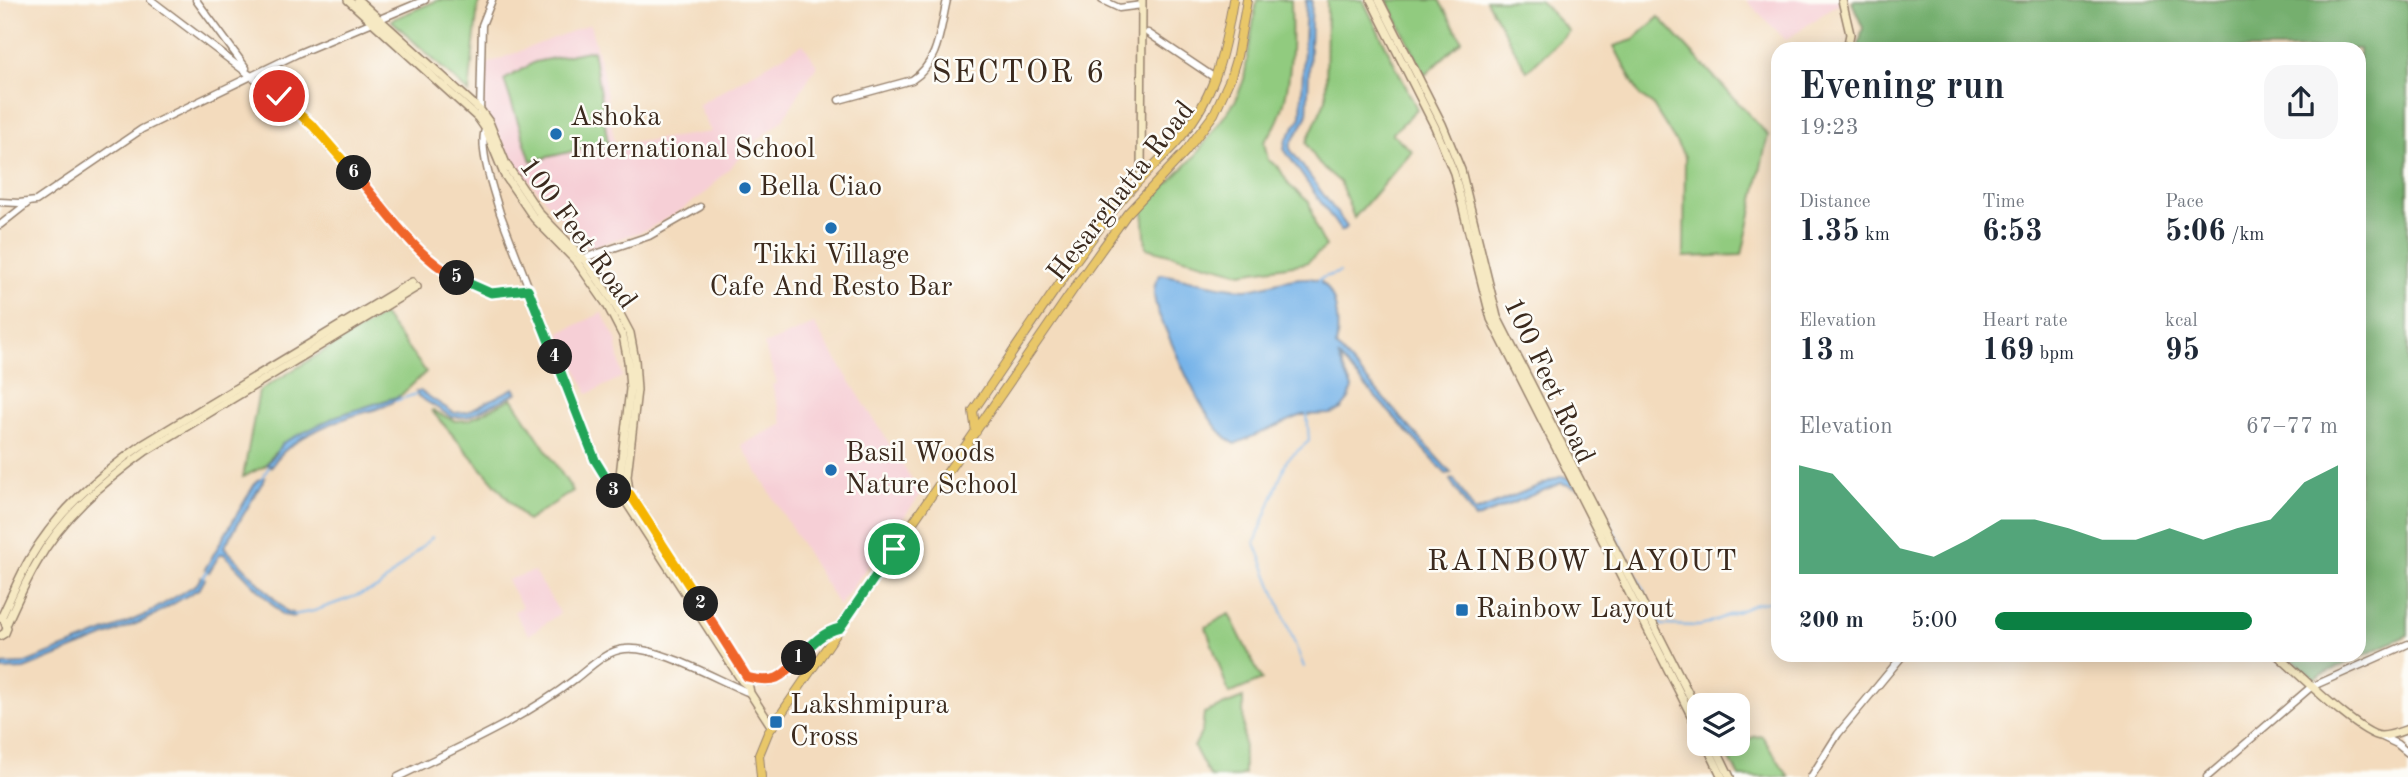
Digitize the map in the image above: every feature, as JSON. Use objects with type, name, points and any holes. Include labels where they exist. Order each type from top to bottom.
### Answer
[{"type":"main road","name":"100 Feet Road","points":[[348,0],[480,114],[506,164],[533,204],[613,302],[630,333],[635,360],[637,390],[626,495]]},
{"type":"main road","name":"100 Feet Road","points":[[358,0],[375,21]]},
{"type":"main road","name":"Hesarghatta Road","points":[[976,432],[973,411],[1110,215],[1141,178],[1175,144],[1202,107],[1224,53],[1233,0]]},
{"type":"main road","name":"Hesarghatta Road","points":[[761,777],[759,755],[772,727],[1064,301],[1127,214],[1185,152],[1214,114],[1237,56],[1247,0]]},
{"type":"main road","name":"100 Feet Road","points":[[1371,0],[1435,127],[1454,173],[1491,319],[1688,693]]},
{"type":"main road","name":"100 Feet Road","points":[[1379,0],[1442,124],[1461,170],[1497,317],[1570,468]]},
{"type":"main road","points":[[1842,0],[1850,29],[1848,42]]},
{"type":"main road","name":"Hesarghatta Road","points":[[1141,178],[1142,2]]},
{"type":"main road","points":[[0,636],[7,631],[2,620],[29,560],[66,510],[110,468],[142,445],[415,285]]},
{"type":"main road","points":[[626,495],[772,727]]},
{"type":"main road","name":"100 Feet Road","points":[[1586,499],[1687,706]]},
{"type":"main road","points":[[746,684],[777,679],[788,671],[814,642],[831,630],[840,628]]},
{"type":"main road","points":[[2284,662],[2311,687],[2365,729],[2379,736],[2408,729]]},
{"type":"main road","points":[[1712,756],[1722,777]]},
{"type":"main road","points":[[1720,756],[1730,777]]},
{"type":"street","points":[[151,0],[298,111],[411,240],[443,270],[491,293],[528,289]]},
{"type":"street","points":[[195,0],[252,75]]},
{"type":"street","points":[[0,202],[36,201],[142,129],[299,53],[425,0]]},
{"type":"street","points":[[480,114],[482,25],[492,0]]},
{"type":"street","points":[[839,100],[912,80],[922,73],[934,55],[947,0]]},
{"type":"street","points":[[1102,0],[1119,8],[1142,2]]},
{"type":"street","points":[[1148,33],[1216,78]]},
{"type":"street","points":[[487,125],[483,134],[489,174],[500,213],[528,289],[595,460],[613,491],[626,495]]},
{"type":"street","points":[[0,225],[30,202]]},
{"type":"street","points":[[580,260],[649,236],[700,207]]},
{"type":"street","points":[[2207,777],[2311,687],[2408,644]]},
{"type":"street","points":[[398,777],[520,716],[617,650],[637,649],[746,684]]},
{"type":"street","points":[[1811,777],[1838,734],[1897,662]]},
{"type":"street","points":[[2379,736],[2397,744],[2408,753]]},
{"type":"shaded area","points":[[1746,0],[1839,0],[1840,2],[1786,40]]},
{"type":"shaded area","name":"Ashoka International School","points":[[590,24],[603,73],[615,145],[711,132],[698,105],[803,44],[817,65],[782,121],[754,143],[704,194],[646,230],[590,248],[583,245],[516,165],[481,105],[484,65]]},
{"type":"shaded area","points":[[602,313],[616,339],[622,377],[588,394],[559,333]]},
{"type":"shaded area","name":"Basil Woods Nature School","points":[[814,324],[921,494],[839,606],[741,445],[783,424],[772,385],[777,383],[764,345]]},
{"type":"shaded area","points":[[534,571],[560,613],[529,635],[514,612],[522,607],[507,580]]},
{"type":"green space","points":[[438,0],[482,0],[478,5],[469,93],[391,20]]},
{"type":"green space","points":[[1257,0],[1291,0],[1290,64],[1286,96],[1276,124],[1264,142],[1268,160],[1278,166],[1289,185],[1309,202],[1316,228],[1326,247],[1306,263],[1241,273],[1146,248],[1143,209],[1195,156],[1236,100],[1244,79]]},
{"type":"green space","points":[[1327,0],[1363,0],[1417,109],[1392,134],[1412,151],[1354,218],[1340,182],[1319,164],[1306,143],[1326,99]]},
{"type":"green space","points":[[1387,0],[1439,0],[1462,40],[1425,75]]},
{"type":"green space","points":[[1486,0],[1539,0],[1569,31],[1527,71]]},
{"type":"green space","points":[[2408,0],[2408,635],[2366,654],[2366,42],[1860,42],[1863,28],[1852,2]]},
{"type":"green space","points":[[1659,17],[1768,135],[1742,255],[1684,257],[1685,157],[1652,104],[1640,96],[1614,46],[1633,40]]},
{"type":"green space","points":[[593,50],[608,143],[531,161],[504,80],[535,62]]},
{"type":"green space","points":[[383,315],[426,372],[400,396],[337,416],[273,454],[265,466],[243,477],[259,391]]},
{"type":"green space","points":[[512,398],[573,491],[527,521],[431,410],[455,421],[469,420]]},
{"type":"green space","points":[[1229,614],[1262,680],[1229,694],[1206,627]]},
{"type":"green space","points":[[2295,662],[2349,662],[2314,678]]},
{"type":"green space","points":[[1243,698],[1244,774],[1236,777],[1210,777],[1194,747],[1202,731],[1204,713]]},
{"type":"green space","points":[[1762,736],[1789,777],[1739,777],[1728,756],[1750,756],[1750,739]]},
{"type":"water","points":[[1306,0],[1312,0],[1307,117],[1290,149],[1347,227],[1341,231],[1284,149],[1286,140],[1301,117]]},
{"type":"water","points":[[1161,274],[1238,289],[1290,279],[1316,279],[1330,293],[1334,303],[1337,314],[1336,346],[1451,473],[1446,474],[1338,356],[1352,388],[1349,399],[1341,409],[1331,414],[1302,415],[1235,444],[1223,434],[1201,404],[1159,315],[1154,289]]},
{"type":"water","points":[[514,388],[517,393],[467,417],[452,417],[418,396],[416,391],[454,413],[467,412]]},
{"type":"water","points":[[400,396],[385,406],[344,419],[308,435],[287,449],[271,467],[267,464],[284,442],[337,416]]},
{"type":"water","points":[[1562,476],[1587,484],[1592,492],[1561,483],[1475,519],[1450,480],[1454,479],[1475,512]]},
{"type":"water","points":[[265,478],[224,547],[295,617],[283,615],[224,554],[220,554],[209,572],[205,569],[257,480]]},
{"type":"water","points":[[201,577],[205,579],[200,588],[145,620],[24,669],[1,670],[1,665],[23,664],[145,615],[197,584]]},
{"type":"waterway","points":[[1319,283],[1319,279],[1340,272]]},
{"type":"waterway","points":[[395,401],[416,394]]},
{"type":"waterway","points":[[1304,667],[1255,543],[1287,460],[1309,441],[1307,413]]},
{"type":"waterway","points":[[261,480],[269,467]]},
{"type":"waterway","points":[[1588,487],[1593,489],[1661,625],[1701,626],[1756,604],[1771,601]]},
{"type":"waterway","points":[[293,615],[314,611],[378,588],[432,537]]},
{"type":"waterway","points":[[202,579],[208,569]]},
{"type":"place","name":"Ashoka International School","points":[[556,134]]},
{"type":"place","name":"Bella Ciao","points":[[745,188]]},
{"type":"place","name":"Tikki Village Cafe And Resto Bar","points":[[831,228]]},
{"type":"place","name":"Basil Woods Nature School","points":[[831,470]]},
{"type":"place","name":"Rainbow Layout","points":[[1462,610]]},
{"type":"place","name":"Lakshmipura Cross","points":[[776,722]]},
{"type":"district","name":"SECTOR 6","points":[[1019,74]]},
{"type":"district","name":"RAINBOW LAYOUT","points":[[1583,562]]},
{"type":"route","points":[[279,96],[314,127],[411,240],[443,270],[491,293],[528,289],[595,460],[613,491],[622,495],[630,494],[747,677],[761,681],[777,679],[788,671],[814,642],[831,630],[840,628],[894,549]]}]
